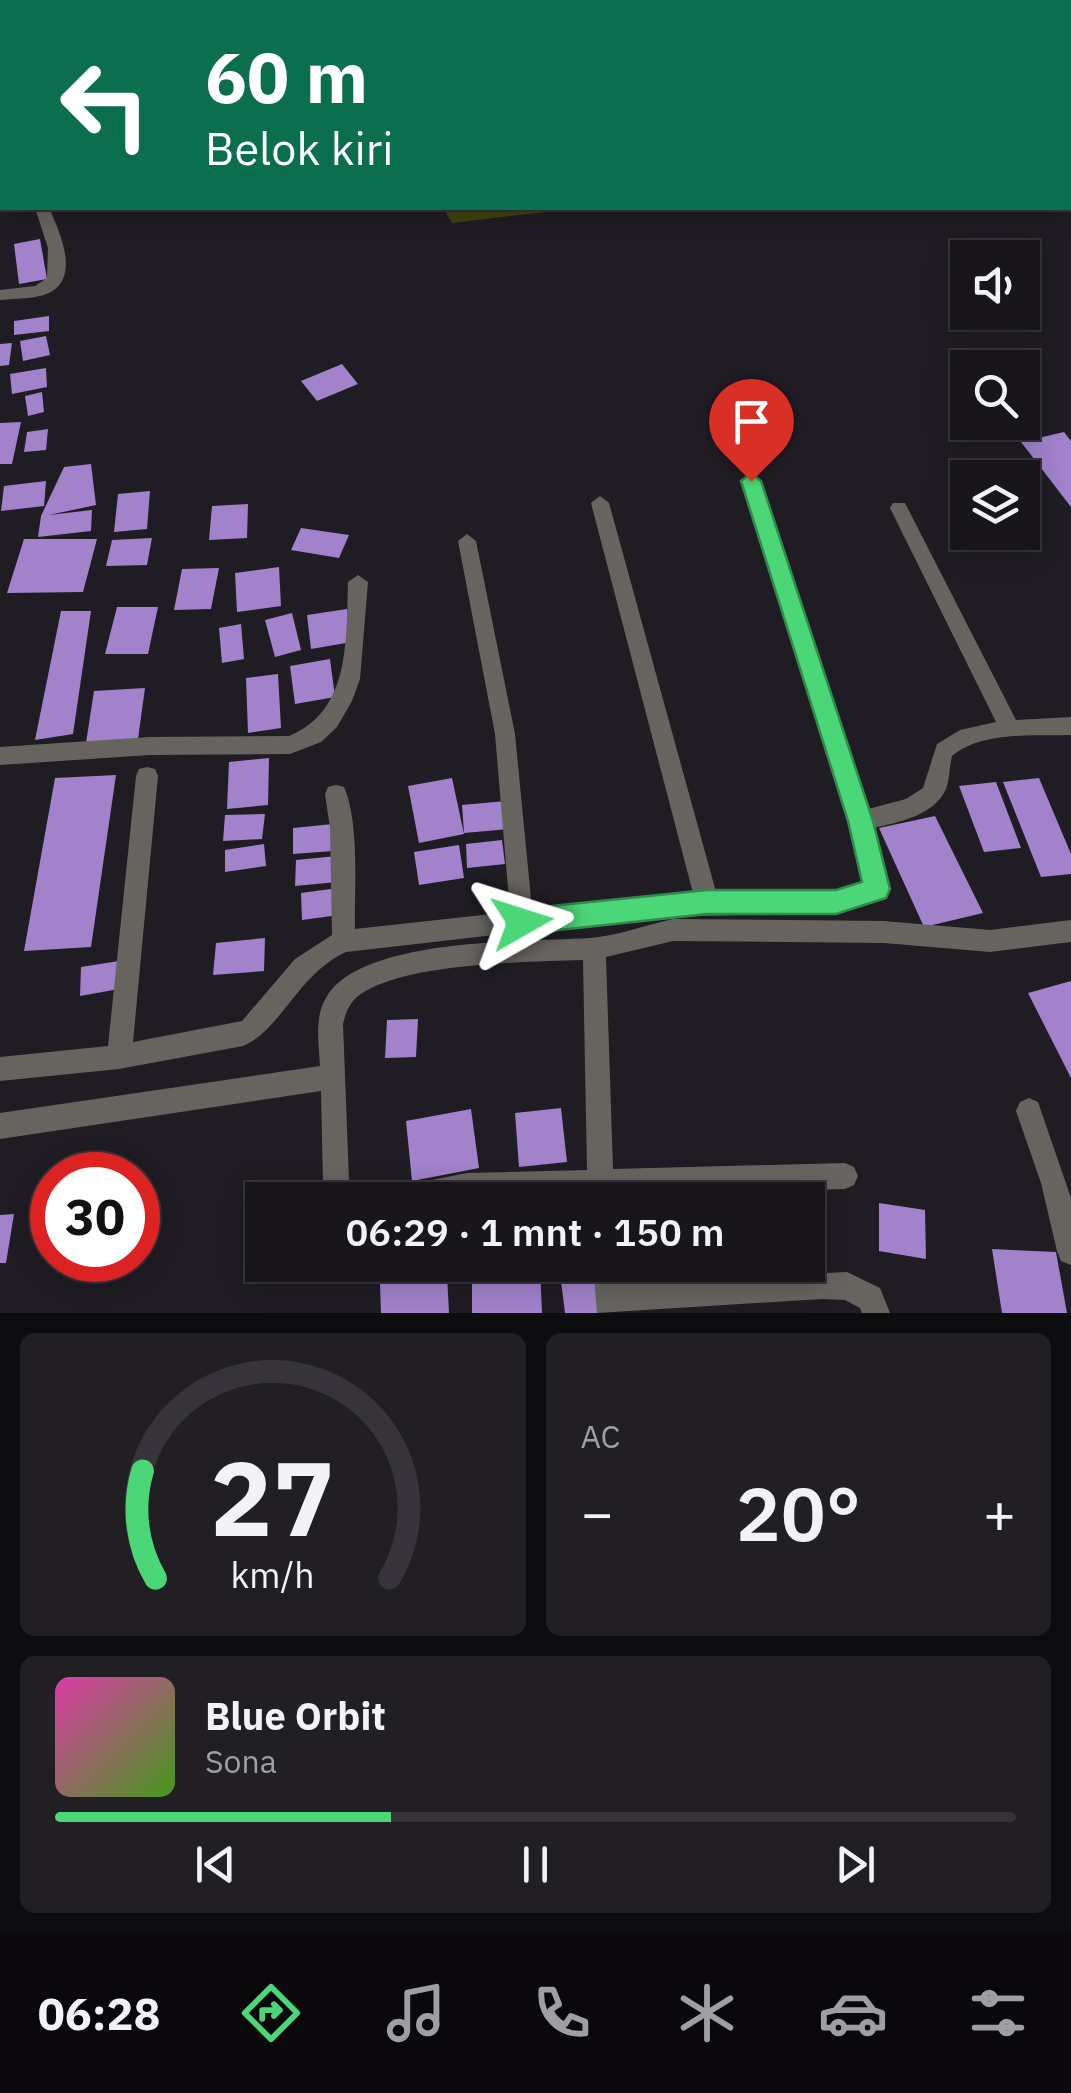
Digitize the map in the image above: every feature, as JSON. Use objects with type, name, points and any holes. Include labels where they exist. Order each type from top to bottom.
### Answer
[{"type":"street","points":[[662,0],[670,0]]},
{"type":"street","points":[[0,296],[44,289],[54,283],[54,243],[43,210]]},
{"type":"street","points":[[0,1069],[119,1057],[251,1030],[302,965],[320,950],[344,941],[707,902],[836,902],[877,889],[861,821],[751,481]]},
{"type":"street","points":[[600,503],[707,902]]},
{"type":"street","points":[[899,508],[1010,728]]},
{"type":"street","points":[[467,541],[506,734],[522,922]]},
{"type":"street","points":[[0,756],[150,746],[290,745],[308,741],[322,729],[346,694],[354,669],[358,582]]},
{"type":"street","points":[[861,821],[923,801],[934,791],[941,753],[960,739],[1010,728],[1071,726]]},
{"type":"street","points":[[119,1057],[147,776]]},
{"type":"street","points":[[336,794],[342,828],[344,941]]},
{"type":"street","points":[[336,1182],[331,1024],[336,1004],[354,984],[403,966],[500,951],[594,949],[673,930],[884,932],[990,941],[1071,930]]},
{"type":"street","points":[[594,949],[600,1182]]},
{"type":"street","points":[[0,1126],[333,1077]]},
{"type":"street","points":[[1029,1111],[1054,1183],[1071,1251]]},
{"type":"street","points":[[753,1182],[845,1176]]},
{"type":"street","points":[[610,1306],[822,1285],[847,1286],[870,1298],[876,1313]]},
{"type":"shaded area","points":[[444,210],[561,210],[452,223]]},
{"type":"building","points":[[40,239],[47,279],[19,284],[14,244]]},
{"type":"building","points":[[49,316],[49,331],[14,335],[14,321]]},
{"type":"building","points":[[46,336],[50,355],[23,361],[20,341]]},
{"type":"building","points":[[12,343],[9,365],[0,366],[0,344]]},
{"type":"building","points":[[342,364],[358,384],[317,401],[301,381]]},
{"type":"building","points":[[46,368],[47,387],[12,394],[10,374]]},
{"type":"building","points":[[42,392],[44,412],[28,416],[25,396]]},
{"type":"building","points":[[21,422],[12,464],[0,464],[0,423]]},
{"type":"building","points":[[48,429],[46,450],[24,452],[27,432]]},
{"type":"building","points":[[1064,432],[1071,441],[1071,507],[1040,467],[1040,460],[1035,460],[1021,442]]},
{"type":"building","points":[[91,464],[96,505],[49,515],[92,510],[91,531],[38,537],[41,516],[64,467]]},
{"type":"building","points":[[46,481],[44,506],[1,511],[4,486]]},
{"type":"building","points":[[150,491],[147,529],[114,532],[118,494]]},
{"type":"building","points":[[248,504],[247,538],[209,540],[212,506]]},
{"type":"building","points":[[301,528],[349,535],[339,558],[291,550]]},
{"type":"building","points":[[152,538],[147,565],[106,566],[112,540]]},
{"type":"building","points":[[24,539],[97,539],[83,592],[7,593]]},
{"type":"building","points":[[279,567],[281,606],[237,612],[235,573]]},
{"type":"building","points":[[219,568],[211,609],[174,610],[182,569]]},
{"type":"building","points":[[117,607],[158,607],[148,654],[105,654]]},
{"type":"building","points":[[347,609],[352,642],[311,649],[307,615]]},
{"type":"building","points":[[61,611],[91,611],[73,734],[35,740]]},
{"type":"building","points":[[292,613],[301,650],[275,657],[265,620]]},
{"type":"building","points":[[241,624],[244,659],[222,663],[219,628]]},
{"type":"building","points":[[330,659],[335,697],[295,704],[290,666]]},
{"type":"building","points":[[278,674],[281,728],[248,733],[246,678]]},
{"type":"building","points":[[145,688],[138,739],[86,743],[94,691]]},
{"type":"building","points":[[269,758],[268,805],[227,809],[229,762]]},
{"type":"building","points":[[116,775],[91,947],[24,951],[55,778]]},
{"type":"building","points":[[452,778],[464,834],[419,843],[408,786]]},
{"type":"building","points":[[1039,778],[1071,854],[1071,874],[1041,877],[1003,782]]},
{"type":"building","points":[[996,782],[1021,848],[984,852],[959,786]]},
{"type":"building","points":[[506,801],[509,829],[464,833],[462,805]]},
{"type":"building","points":[[265,814],[262,839],[223,841],[225,815]]},
{"type":"building","points":[[935,816],[983,913],[924,927],[879,828]]},
{"type":"building","points":[[333,824],[333,851],[293,854],[293,828]]},
{"type":"building","points":[[502,840],[505,864],[467,868],[466,844]]},
{"type":"building","points":[[264,844],[266,866],[225,872],[225,850]]},
{"type":"building","points":[[459,845],[464,878],[419,885],[414,852]]},
{"type":"building","points":[[337,856],[337,882],[295,886],[296,860]]},
{"type":"building","points":[[338,888],[339,915],[302,920],[301,893]]},
{"type":"building","points":[[265,938],[264,971],[213,975],[216,943]]},
{"type":"building","points":[[119,961],[119,989],[80,996],[81,967]]},
{"type":"building","points":[[1071,981],[1071,1078],[1028,993]]},
{"type":"building","points":[[418,1019],[416,1057],[385,1058],[387,1020]]},
{"type":"building","points":[[561,1108],[567,1162],[519,1167],[515,1113]]},
{"type":"building","points":[[471,1109],[479,1168],[412,1181],[406,1121]]},
{"type":"building","points":[[879,1203],[925,1210],[926,1259],[879,1251]]},
{"type":"building","points":[[14,1214],[6,1263],[0,1263],[0,1215]]},
{"type":"building","points":[[992,1249],[1056,1252],[1067,1313],[1002,1313]]},
{"type":"building","points":[[447,1282],[449,1313],[381,1313],[380,1283]]},
{"type":"building","points":[[472,1282],[541,1282],[542,1313],[472,1313]]},
{"type":"building","points":[[561,1282],[594,1282],[599,1313],[565,1313]]},
{"type":"route","points":[[522,922],[707,902],[836,902],[877,889],[861,821],[751,481]]}]
